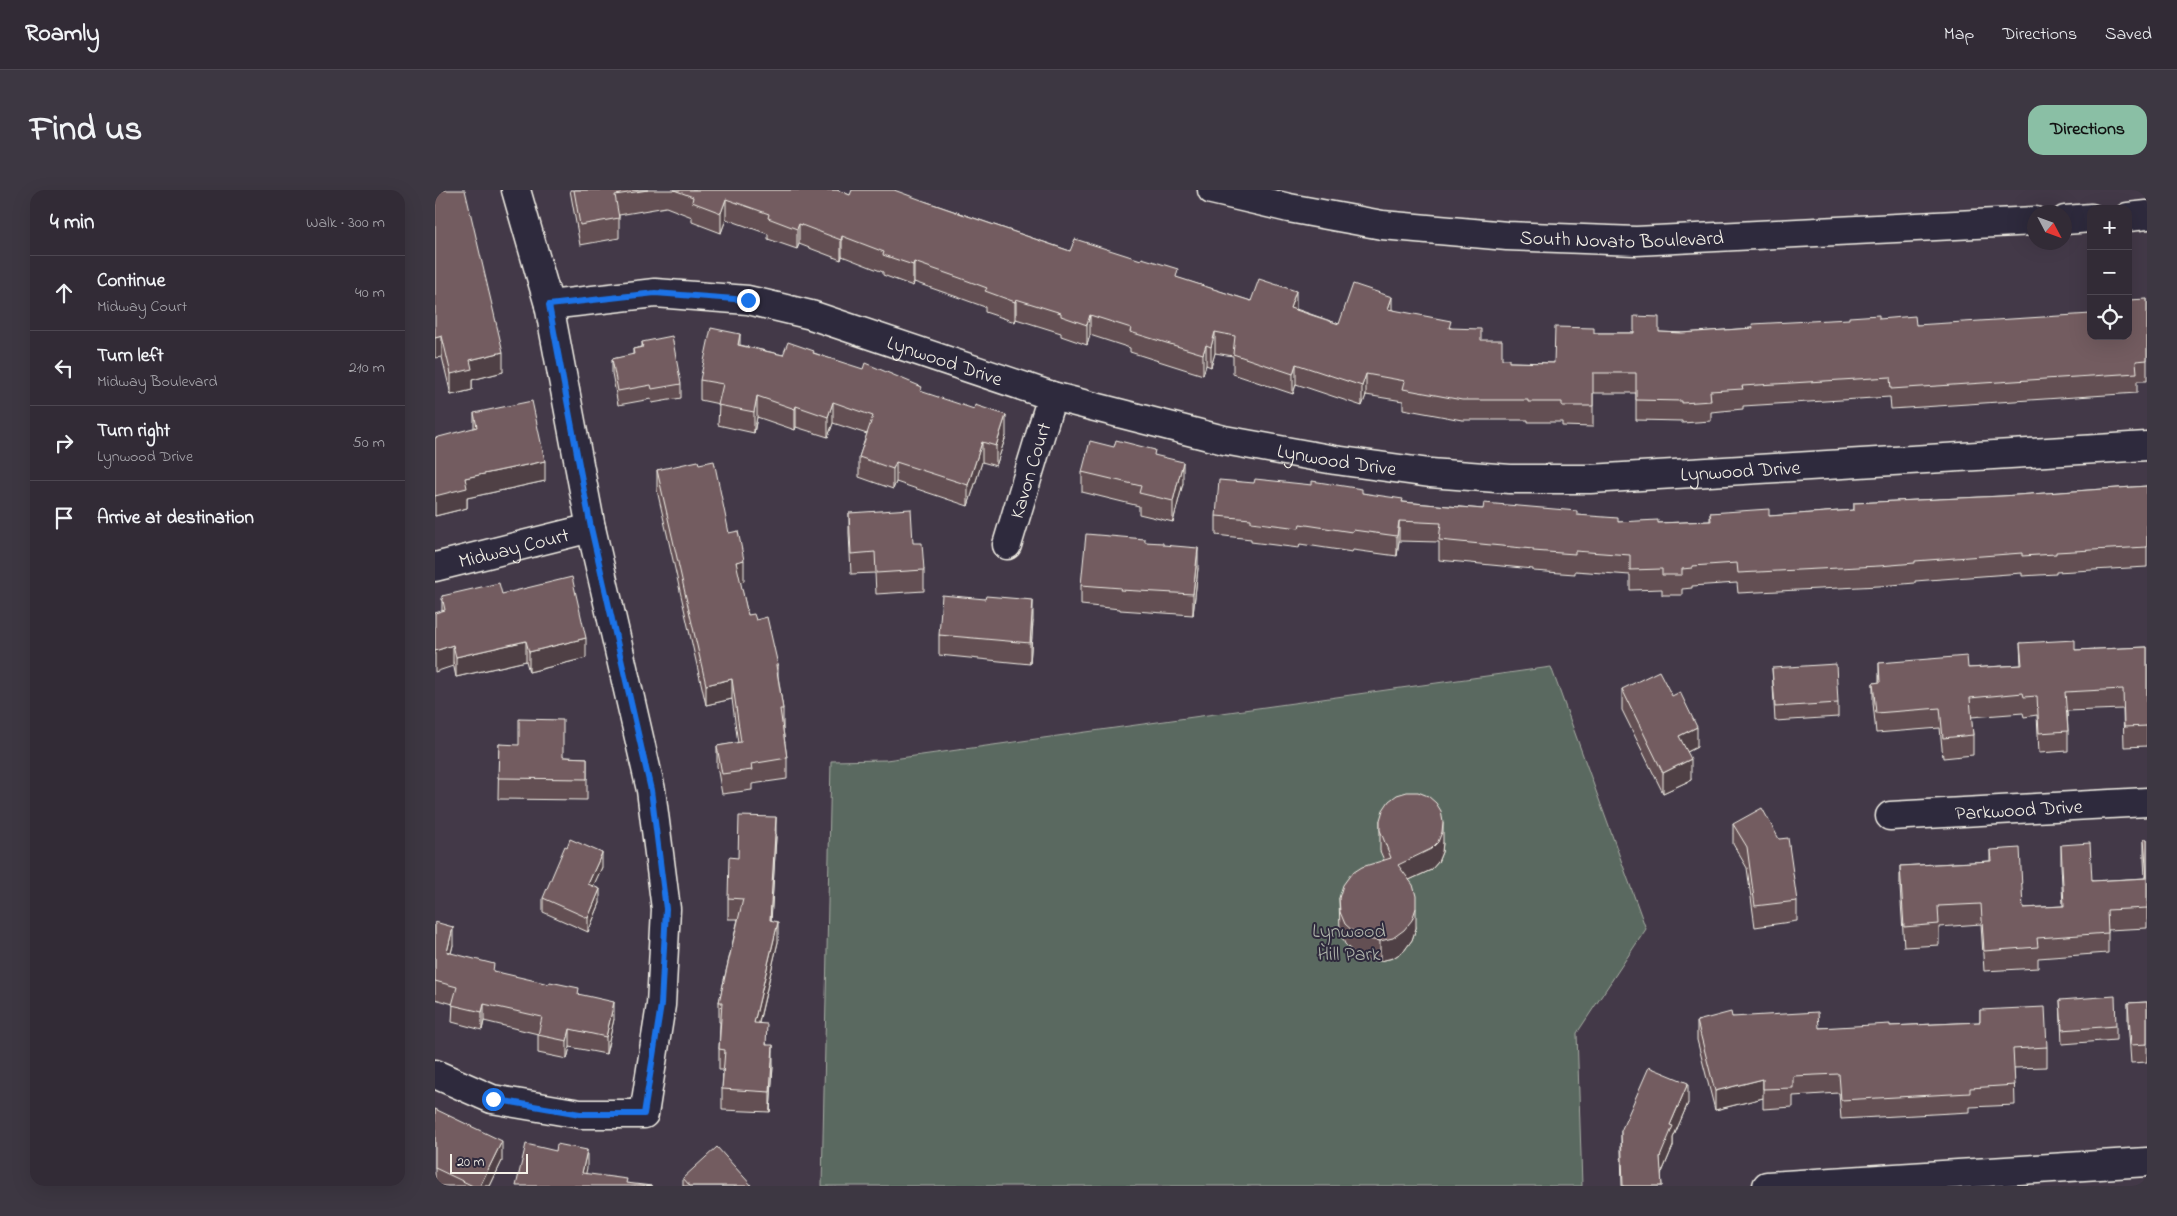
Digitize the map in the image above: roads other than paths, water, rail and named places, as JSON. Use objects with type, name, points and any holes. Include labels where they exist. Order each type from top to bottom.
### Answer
[{"type":"street","points":[[435,1074],[493,1099],[580,1114],[644,1114],[661,1005],[666,909],[651,790],[591,528],[549,305],[516,190]]},
{"type":"street","name":"South Novato Boulevard","points":[[1212,190],[1289,208],[1382,225],[1507,236],[1636,241],[2027,221]]},
{"type":"street","points":[[2132,216],[2147,215]]},
{"type":"street","points":[[2072,219],[2087,218]]},
{"type":"street","name":"Lynwood Drive","points":[[549,305],[655,293],[748,300],[811,316],[1052,396],[1242,443],[1335,460],[1430,472],[1510,479],[1590,479],[2147,446]]},
{"type":"street","name":"Kavon Court","points":[[1007,545],[1052,396]]},
{"type":"street","name":"Midway Court","points":[[435,567],[591,528]]},
{"type":"street","name":"Parkwood Drive","points":[[1890,816],[2147,802]]},
{"type":"street","points":[[1767,1186],[2147,1162]]},
{"type":"park label","name":"Lynwood Hill Park","points":[[1349,942]]}]
